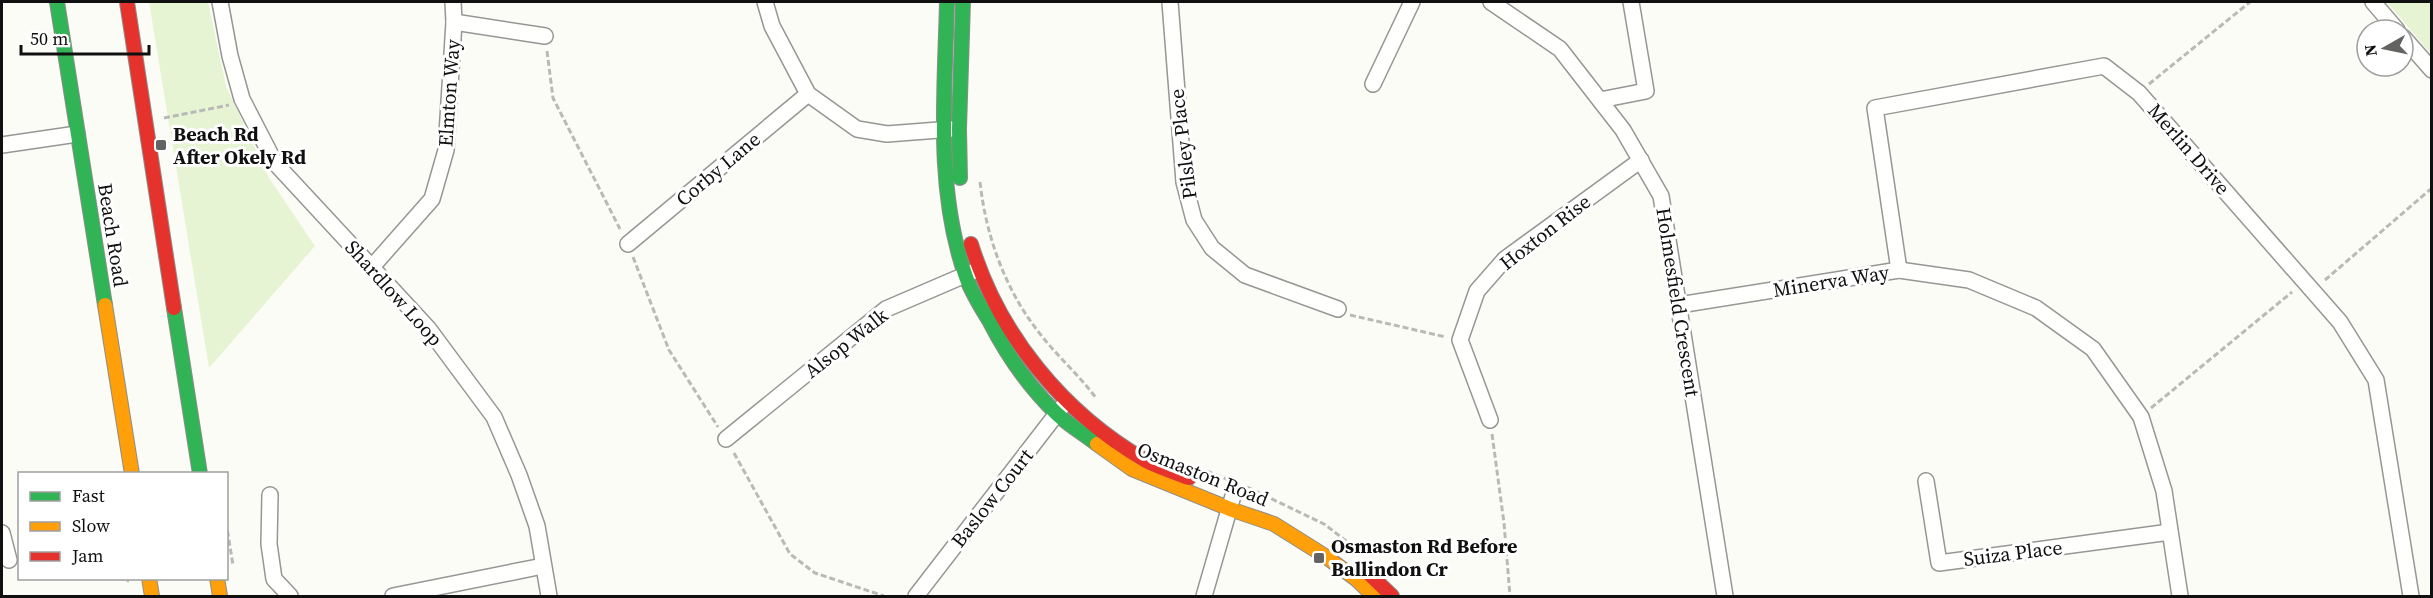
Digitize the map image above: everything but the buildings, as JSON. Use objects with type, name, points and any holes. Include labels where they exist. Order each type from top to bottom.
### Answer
[{"type":"street","name":"Beach Road","points":[[57,2],[132,472]]},
{"type":"street","points":[[127,2],[200,472]]},
{"type":"street","name":"Shardlow Loop","points":[[220,2],[230,56],[243,102],[275,163],[428,328],[494,417],[519,475],[537,526],[549,597]]},
{"type":"street","name":"Elmton Way","points":[[371,268],[432,199],[446,150],[454,22],[453,2]]},
{"type":"street","points":[[765,2],[772,26],[808,94],[857,129],[887,134],[951,129]]},
{"type":"street","name":"Osmaston Road","points":[[947,2],[951,129],[972,251],[972,272],[1001,344],[1020,371],[1057,414],[1132,469],[1235,493],[1281,528],[1356,579],[1374,597]]},
{"type":"street","name":"Osmaston Road","points":[[951,129],[963,2]]},
{"type":"street","name":"Pilsley Place","points":[[1170,2],[1184,182],[1194,220],[1212,248],[1245,275],[1338,309]]},
{"type":"street","points":[[1373,84],[1412,2]]},
{"type":"street","name":"Holmesfield Crescent","points":[[1491,2],[1560,48],[1623,130],[1661,196],[1725,597]]},
{"type":"street","points":[[1600,100],[1646,90],[1631,2]]},
{"type":"street","points":[[2373,2],[2387,18]]},
{"type":"street","points":[[454,22],[545,36]]},
{"type":"street","points":[[2415,51],[2432,70]]},
{"type":"street","name":"Merlin Drive","points":[[1899,270],[1875,108],[2104,66],[2139,93],[2340,322],[2376,380],[2411,597]]},
{"type":"street","name":"Corby Lane","points":[[628,244],[808,94]]},
{"type":"street","points":[[2,145],[77,134]]},
{"type":"street","name":"Hoxton Rise","points":[[1460,340],[1477,291],[1505,259],[1641,160]]},
{"type":"street","name":"Minerva Way","points":[[1678,305],[1899,270],[1969,280],[2036,308],[2093,349],[2141,417],[2164,491],[2180,597]]},
{"type":"street","name":"Osmaston Road","points":[[972,272],[1014,337],[1068,400],[1099,428],[1147,461],[1235,493],[1337,547],[1392,597]]},
{"type":"street","name":"Alsop Walk","points":[[726,439],[885,309],[972,272]]},
{"type":"street","points":[[1460,340],[1490,420]]},
{"type":"street","name":"Baslow Court","points":[[916,597],[1068,400]]},
{"type":"street","name":"Suiza Place","points":[[1926,481],[1939,562],[2170,532]]},
{"type":"street","points":[[1204,597],[1235,493]]},
{"type":"street","points":[[270,495],[269,544],[274,579],[290,597]]},
{"type":"street","points":[[2,533],[9,560]]},
{"type":"street","points":[[393,597],[543,566]]},
{"type":"street","points":[[149,580],[152,597]]},
{"type":"street","points":[[217,580],[219,597]]},
{"type":"path","points":[[2139,93],[2250,2]]},
{"type":"path","points":[[545,36],[553,98],[628,244],[669,350],[726,439],[790,554],[815,573],[884,597]]},
{"type":"path","points":[[163,118],[243,102]]},
{"type":"path","points":[[979,173],[991,240],[1001,269],[1020,305],[1041,336],[1082,379],[1100,404]]},
{"type":"path","points":[[2141,417],[2432,188]]},
{"type":"path","points":[[1338,309],[1353,317],[1460,340]]},
{"type":"path","points":[[1490,420],[1504,523],[1510,597]]},
{"type":"path","points":[[1205,470],[1235,493],[1324,524],[1364,554]]},
{"type":"path","points":[[228,534],[235,575]]},
{"type":"path","points":[[126,580],[134,581]]},
{"type":"green space","points":[[149,2],[208,2],[226,86],[269,178],[315,246],[209,368]]},
{"type":"green space","points":[[2387,2],[2431,2],[2431,54],[2415,35],[2415,18],[2401,18]]},
{"type":"traffic: fast","points":[[57,2],[105,305]]},
{"type":"traffic: fast","points":[[947,2],[944,104],[946,174],[949,208],[965,274],[1004,347],[1028,382],[1057,414],[1097,444]]},
{"type":"traffic: fast","points":[[960,178],[959,129],[963,2]]},
{"type":"traffic: fast","points":[[174,308],[200,472]]},
{"type":"traffic: slow","points":[[105,305],[132,472]]},
{"type":"traffic: slow","points":[[1097,444],[1132,469],[1230,509],[1274,524],[1325,556],[1374,596]]},
{"type":"traffic: slow","points":[[149,580],[152,596]]},
{"type":"traffic: slow","points":[[217,580],[220,596]]},
{"type":"traffic: jam","points":[[127,2],[174,308]]},
{"type":"traffic: jam","points":[[971,244],[998,310],[1038,369],[1062,395],[1116,442],[1146,461],[1189,478]]},
{"type":"traffic: jam","points":[[1367,572],[1392,596]]},
{"type":"place","name":"Beach Rd After Okely Rd","points":[[161,145]]},
{"type":"place","name":"Osmaston Rd Before Ballindon Cr","points":[[1319,558]]}]
